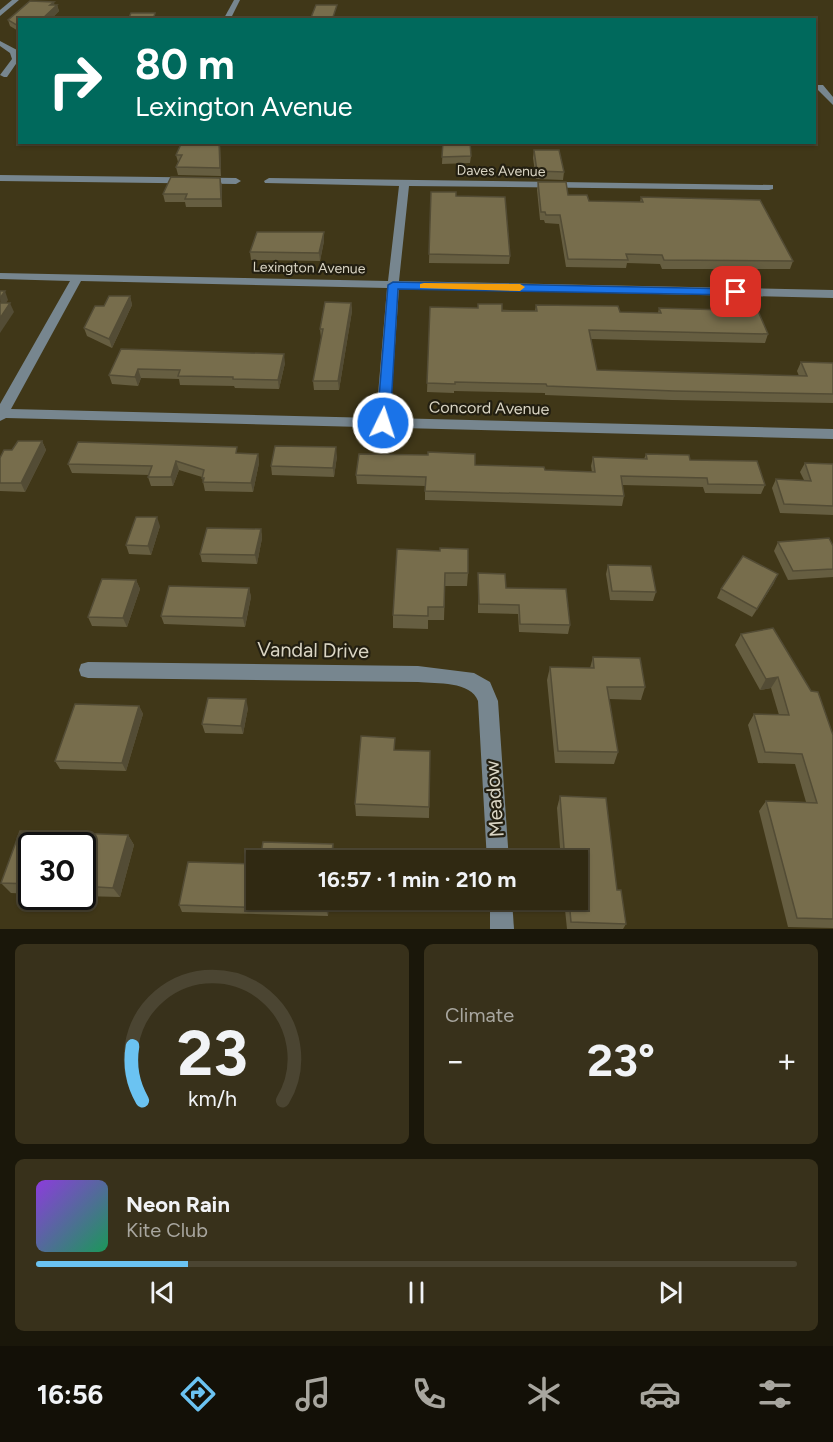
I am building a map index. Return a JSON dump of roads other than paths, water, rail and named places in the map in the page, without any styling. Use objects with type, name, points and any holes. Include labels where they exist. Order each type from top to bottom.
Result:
[{"type":"street","points":[[0,14],[16,0]]},
{"type":"street","points":[[227,18],[237,0]]},
{"type":"street","points":[[0,43],[14,52],[16,58],[12,67],[2,75]]},
{"type":"street","points":[[2,75],[18,76]]},
{"type":"street","points":[[818,87],[833,87]]},
{"type":"street","points":[[818,87],[833,102]]},
{"type":"street","points":[[0,178],[236,182]]},
{"type":"street","name":"Daves Avenue","points":[[269,182],[769,187]]},
{"type":"street","points":[[383,423],[393,285],[404,184]]},
{"type":"street","name":"Lexington Avenue","points":[[0,276],[833,294]]},
{"type":"street","points":[[1,414],[78,277]]},
{"type":"street","name":"Concord Avenue","points":[[1,414],[833,434]]},
{"type":"street","name":"Vandal Drive","points":[[88,670],[406,674],[467,679],[483,688],[488,701],[490,738]]},
{"type":"street","name":"Meadow","points":[[490,738],[497,850]]},
{"type":"street","points":[[501,910],[502,929]]}]
